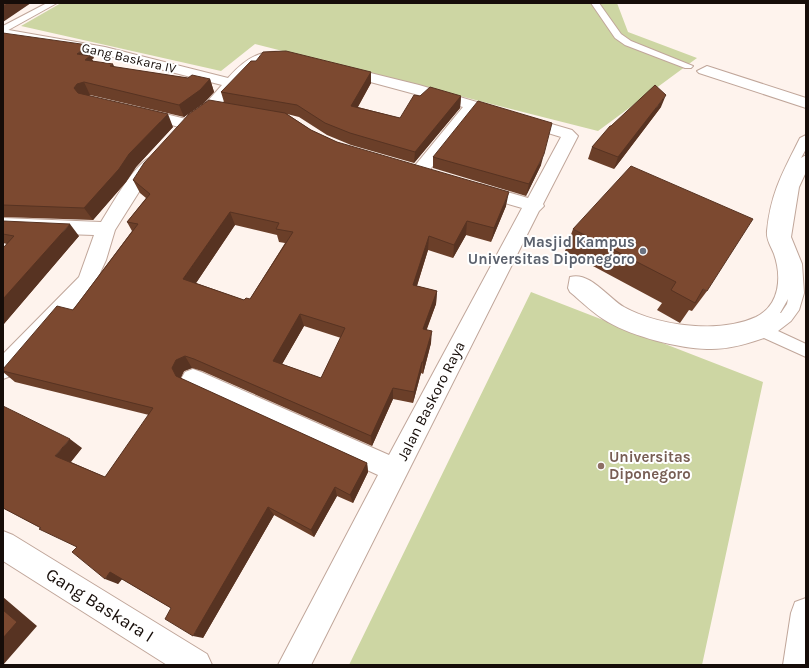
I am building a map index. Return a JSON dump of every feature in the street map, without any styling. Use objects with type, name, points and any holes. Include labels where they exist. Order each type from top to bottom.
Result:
[{"type":"street","name":"Gang Baskara IV","points":[[3,31],[105,51],[231,83]]},
{"type":"street","points":[[3,369],[87,281],[96,260],[106,229],[143,172],[187,124],[218,108],[231,83],[251,64],[263,57],[279,56],[303,61]]},
{"type":"street","points":[[325,66],[414,88],[473,105],[419,172]]},
{"type":"street","name":"Jalan Baskoro Raya","points":[[294,665],[477,312],[570,138],[570,136],[566,133],[473,105]]},
{"type":"street","points":[[127,110],[187,124]]},
{"type":"street","points":[[462,185],[535,206]]},
{"type":"street","points":[[3,225],[106,229]]},
{"type":"street","points":[[193,379],[395,470]]},
{"type":"street","name":"Gang Baskara I","points":[[3,545],[196,665]]},
{"type":"street","points":[[799,665],[806,613]]},
{"type":"lane","points":[[3,31],[53,3]]},
{"type":"lane","points":[[595,3],[618,36],[628,43],[688,66]]},
{"type":"lane","points":[[806,101],[711,70],[707,69],[702,71],[806,105]]},
{"type":"lane","points":[[806,138],[783,184],[773,235],[783,262],[785,289],[782,300],[761,327],[749,337],[709,343],[680,340],[649,332],[613,318],[575,288],[575,281],[582,281],[594,293],[618,310],[651,324],[679,330],[706,333],[761,327],[786,317],[794,306],[797,293],[795,264],[784,237],[793,187],[806,160]]},
{"type":"lane","points":[[761,327],[806,351]]},
{"type":"green space","points":[[61,3],[617,3],[628,32],[697,58],[598,131],[255,44],[221,71],[21,26]]},
{"type":"green space","points":[[531,292],[763,382],[702,665],[349,665]]},
{"type":"building","points":[[3,33],[88,45],[77,54],[90,56],[85,60],[113,64],[110,66],[188,78],[192,75],[210,79],[200,90],[179,105],[84,82],[77,84],[74,88],[78,93],[168,114],[129,154],[119,169],[84,208],[3,205]]},
{"type":"building","points":[[286,51],[371,72],[351,106],[400,118],[414,95],[420,96],[430,87],[461,96],[415,152],[350,133],[325,123],[297,105],[221,92],[251,61],[256,61],[263,52]]},
{"type":"building","points":[[655,85],[666,95],[618,157],[592,147],[610,126]]},
{"type":"building","points":[[209,100],[285,113],[311,130],[337,142],[509,192],[494,228],[467,221],[454,245],[429,236],[413,285],[437,291],[423,329],[432,331],[414,392],[393,388],[371,436],[194,359],[185,356],[176,360],[172,368],[176,376],[367,463],[350,495],[335,487],[311,530],[268,507],[193,636],[165,619],[171,608],[110,572],[105,579],[72,552],[77,547],[39,529],[41,528],[3,508],[3,406],[70,439],[55,456],[105,477],[153,408],[3,371],[3,369],[57,306],[73,310],[138,224],[127,222],[150,194],[133,180],[144,163],[189,114]],"holes":[[[230,212],[279,223],[276,229],[293,232],[250,299],[246,298],[244,300],[183,279]],[[300,314],[345,328],[321,378],[273,361]]]},
{"type":"building","points":[[478,101],[552,123],[544,154],[529,184],[433,157]]},
{"type":"building","name":"Masjid Kampus Universitas Diponegoro","points":[[631,166],[753,219],[707,291],[703,289],[695,303],[671,290],[676,282],[573,229]]},
{"type":"building","points":[[3,221],[70,224],[3,299],[3,248],[14,236],[3,234]]},
{"type":"building","points":[[3,610],[17,622],[3,638]]},
{"type":"place","name":"Masjid Kampus Universitas Diponegoro","points":[[643,251]]},
{"type":"place","name":"Universitas Diponegoro","points":[[601,466]]}]
